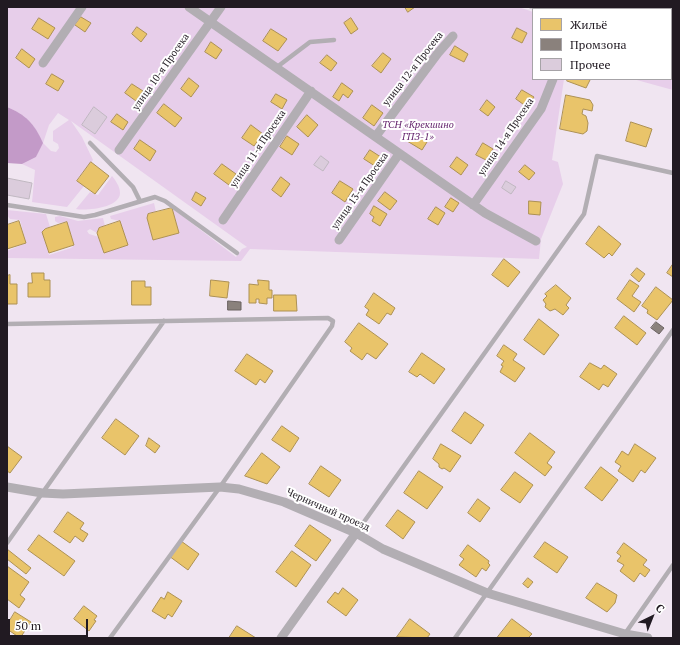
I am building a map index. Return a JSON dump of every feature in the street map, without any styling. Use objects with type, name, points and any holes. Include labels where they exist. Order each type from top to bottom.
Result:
[{"type":"street","points":[[43,63],[82,7]]},
{"type":"street","points":[[189,7],[312,91],[473,205],[536,241]]},
{"type":"street","name":"улица 10-я Просека","points":[[119,150],[221,7]]},
{"type":"street","name":"улица 12-я Просека","points":[[376,136],[438,53],[454,36]]},
{"type":"street","name":"улица 14-я Просека","points":[[473,205],[541,109],[553,80]]},
{"type":"street","name":"улица 11-я Просека","points":[[223,220],[312,91]]},
{"type":"street","name":"улица 13-я Просека","points":[[339,240],[399,154]]},
{"type":"street","name":"Черничный проезд","points":[[7,487],[42,493],[220,487],[239,490],[284,502],[356,533],[383,549],[488,593],[623,636],[648,638]]},
{"type":"street","points":[[281,638],[356,533]]},
{"type":"lane","points":[[277,67],[310,42],[334,40]]},
{"type":"lane","points":[[90,143],[133,187],[140,201]]},
{"type":"lane","points":[[356,533],[584,214],[597,156],[673,174]]},
{"type":"lane","points":[[7,205],[84,217],[154,197],[162,200],[237,253]]},
{"type":"lane","points":[[7,324],[328,318],[333,322],[332,326],[220,487],[110,638]]},
{"type":"lane","points":[[7,543],[164,321]]},
{"type":"lane","points":[[455,638],[673,330]]},
{"type":"lane","points":[[623,636],[673,564]]},
{"type":"green space","name":"ТСН «Крекшино ГПЗ-1»","points":[[7,7],[519,7],[532,12],[532,80],[564,80],[552,160],[558,162],[563,184],[541,239],[539,259],[250,249],[241,261],[7,258],[7,251],[26,243],[20,220],[10,219],[7,215],[7,210],[46,214],[50,227],[45,229],[43,232],[49,255],[71,248],[74,245],[67,222],[58,223],[55,221],[55,217],[60,216],[78,221],[103,218],[105,226],[99,228],[97,233],[90,229],[87,231],[89,234],[99,237],[104,253],[127,245],[120,221],[111,219],[110,216],[154,203],[156,212],[149,214],[147,218],[153,240],[179,233],[172,208],[236,257],[242,249],[247,247],[71,121],[82,137],[93,160],[77,180],[84,186],[67,207],[32,202],[35,170],[22,164],[36,157],[42,143],[29,120],[7,107]],"holes":[[[58,113],[69,120],[53,131],[53,141],[58,144],[59,148],[56,152],[51,151],[43,143],[49,125]]]},
{"type":"green space","points":[[672,50],[673,50],[673,90],[637,80],[672,80]]},
{"type":"green space","points":[[112,176],[120,190],[119,198],[115,202],[94,209],[76,209],[90,192],[98,195]]},
{"type":"shaded area","points":[[7,107],[29,120],[43,143],[36,157],[22,164],[7,163]]},
{"type":"building: Жильё","points":[[405,7],[415,7],[408,12]]},
{"type":"building: Жильё","points":[[81,17],[91,23],[85,32],[75,25]]},
{"type":"building: Жильё","points":[[39,18],[55,28],[48,39],[32,29]]},
{"type":"building: Жильё","points":[[351,18],[358,29],[351,34],[344,23]]},
{"type":"building: Жильё","points":[[137,27],[147,34],[141,42],[132,34]]},
{"type":"building: Жильё","points":[[517,28],[527,33],[522,43],[512,38]]},
{"type":"building: Жильё","points":[[271,29],[287,39],[278,51],[263,41]]},
{"type":"building: Жильё","points":[[211,42],[222,50],[216,59],[205,52]]},
{"type":"building: Жильё","points":[[455,46],[468,54],[464,62],[450,55]]},
{"type":"building: Жильё","points":[[22,49],[35,59],[29,68],[16,58]]},
{"type":"building: Жильё","points":[[383,53],[391,59],[381,73],[372,66]]},
{"type":"building: Жильё","points":[[327,55],[337,63],[331,71],[320,63]]},
{"type":"building: Жильё","points":[[52,74],[64,81],[58,91],[46,84]]},
{"type":"building: Жильё","points":[[189,78],[199,86],[191,97],[181,89]]},
{"type":"building: Жильё","points":[[568,80],[590,80],[586,88]]},
{"type":"building: Жильё","points":[[342,83],[353,91],[348,98],[343,94],[339,101],[333,97]]},
{"type":"building: Жильё","points":[[132,84],[143,91],[136,101],[125,93]]},
{"type":"building: Жильё","points":[[522,90],[534,97],[527,107],[516,99]]},
{"type":"building: Жильё","points":[[276,94],[287,100],[282,109],[271,102]]},
{"type":"building: Жильё","points":[[566,95],[590,100],[593,105],[592,111],[583,109],[582,114],[586,116],[588,123],[587,131],[583,134],[560,129]]},
{"type":"building: Жильё","points":[[487,100],[495,107],[488,116],[480,110]]},
{"type":"building: Жильё","points":[[164,104],[182,118],[175,127],[157,113]]},
{"type":"building: Жильё","points":[[372,105],[383,113],[374,126],[363,118]]},
{"type":"building: Жильё","points":[[117,114],[128,122],[123,130],[111,122]]},
{"type":"building: Жильё","points":[[307,115],[318,125],[308,137],[297,127]]},
{"type":"building: Жильё","points":[[631,122],[652,129],[646,147],[626,141]]},
{"type":"building: Жильё","points":[[251,125],[263,134],[254,146],[242,138]]},
{"type":"building: Жильё","points":[[412,133],[427,142],[422,150],[407,141]]},
{"type":"building: Жильё","points":[[287,136],[299,144],[292,155],[280,147]]},
{"type":"building: Жильё","points":[[140,140],[156,151],[150,161],[134,149]]},
{"type":"building: Жильё","points":[[483,143],[493,149],[486,160],[476,155]]},
{"type":"building: Жильё","points":[[370,150],[384,159],[378,168],[364,159]]},
{"type":"building: Жильё","points":[[457,157],[468,165],[461,175],[450,167]]},
{"type":"building: Жильё","points":[[91,162],[109,176],[95,194],[77,181]]},
{"type":"building: Жильё","points":[[222,164],[236,174],[229,185],[214,174]]},
{"type":"building: Жильё","points":[[525,165],[535,173],[529,180],[519,172]]},
{"type":"building: Жильё","points":[[281,177],[290,184],[281,197],[272,190]]},
{"type":"building: Жильё","points":[[340,181],[353,189],[345,202],[332,193]]},
{"type":"building: Жильё","points":[[196,192],[206,198],[201,206],[192,200]]},
{"type":"building: Жильё","points":[[385,192],[397,201],[390,210],[378,201]]},
{"type":"building: Жильё","points":[[451,198],[459,203],[453,212],[445,207]]},
{"type":"building: Жильё","points":[[529,201],[541,202],[540,215],[529,214]]},
{"type":"building: Жильё","points":[[374,206],[387,214],[380,226],[372,221],[374,217],[370,214]]},
{"type":"building: Жильё","points":[[436,207],[445,213],[438,225],[428,219]]},
{"type":"building: Жильё","points":[[172,208],[179,233],[153,240],[147,218],[148,214]]},
{"type":"building: Жильё","points":[[19,221],[26,243],[7,249],[7,225]]},
{"type":"building: Жильё","points":[[120,221],[128,245],[104,253],[97,233],[99,228]]},
{"type":"building: Жильё","points":[[67,222],[74,245],[49,253],[42,232],[45,229]]},
{"type":"building: Жильё","points":[[599,226],[621,244],[612,256],[609,253],[604,258],[586,244]]},
{"type":"building: Жильё","points":[[504,259],[520,272],[508,287],[492,275]]},
{"type":"building: Жильё","points":[[673,264],[673,277],[667,273]]},
{"type":"building: Жильё","points":[[637,268],[645,274],[639,282],[631,275]]},
{"type":"building: Жильё","points":[[32,273],[44,273],[44,280],[50,280],[50,297],[28,297],[28,283],[32,283]]},
{"type":"building: Жильё","points":[[10,275],[10,284],[17,284],[17,304],[7,304],[7,276]]},
{"type":"building: Жильё","points":[[211,280],[229,282],[227,298],[210,296]]},
{"type":"building: Жильё","points":[[258,280],[269,281],[269,290],[272,290],[272,298],[267,298],[267,304],[259,303],[259,299],[256,299],[256,303],[249,303],[249,284],[258,285]]},
{"type":"building: Жильё","points":[[630,280],[639,286],[632,296],[641,302],[634,312],[617,299]]},
{"type":"building: Жильё","points":[[132,281],[145,281],[145,287],[151,287],[151,305],[132,305]]},
{"type":"building: Жильё","points":[[556,285],[571,298],[566,305],[569,308],[563,315],[555,309],[550,311],[545,307],[546,304],[543,300],[547,296],[545,294]]},
{"type":"building: Жильё","points":[[656,287],[673,300],[657,320],[647,313],[648,310],[642,306]]},
{"type":"building: Жильё","points":[[374,293],[395,308],[391,315],[387,313],[379,324],[366,315],[369,310],[365,307]]},
{"type":"building: Жильё","points":[[274,295],[296,295],[297,311],[274,311]]},
{"type":"building: Жильё","points":[[624,316],[646,333],[637,345],[615,328]]},
{"type":"building: Жильё","points":[[539,319],[559,335],[544,355],[524,340]]},
{"type":"building: Жильё","points":[[359,323],[388,344],[376,359],[367,353],[362,360],[350,351],[352,348],[345,342]]},
{"type":"building: Жильё","points":[[504,345],[517,354],[513,360],[525,368],[515,382],[500,372],[503,366],[501,365],[504,361],[497,356]]},
{"type":"building: Жильё","points":[[422,353],[445,369],[434,384],[420,374],[417,377],[409,372]]},
{"type":"building: Жильё","points":[[247,354],[273,371],[265,383],[260,379],[256,385],[235,371]]},
{"type":"building: Жильё","points":[[590,363],[601,369],[604,365],[617,374],[608,387],[603,384],[599,390],[580,377]]},
{"type":"building: Жильё","points":[[465,412],[484,425],[471,444],[452,431]]},
{"type":"building: Жильё","points":[[116,419],[139,436],[125,455],[102,438]]},
{"type":"building: Жильё","points":[[282,426],[299,438],[290,452],[272,440]]},
{"type":"building: Жильё","points":[[530,433],[555,452],[547,463],[552,467],[545,476],[515,453]]},
{"type":"building: Жильё","points":[[149,438],[160,446],[155,453],[146,446]]},
{"type":"building: Жильё","points":[[441,444],[461,456],[450,472],[439,467],[439,464],[433,459]]},
{"type":"building: Жильё","points":[[635,444],[656,458],[645,473],[641,470],[633,482],[618,471],[621,466],[615,462],[622,451],[628,455]]},
{"type":"building: Жильё","points":[[7,446],[22,457],[10,473],[7,471]]},
{"type":"building: Жильё","points":[[262,453],[280,467],[267,484],[245,476]]},
{"type":"building: Жильё","points":[[321,466],[341,480],[329,497],[309,484]]},
{"type":"building: Жильё","points":[[601,467],[618,480],[602,501],[585,488]]},
{"type":"building: Жильё","points":[[419,471],[443,487],[427,509],[404,493]]},
{"type":"building: Жильё","points":[[515,472],[533,485],[520,503],[501,490]]},
{"type":"building: Жильё","points":[[478,499],[490,508],[480,522],[468,513]]},
{"type":"building: Жильё","points":[[398,510],[415,522],[403,539],[386,526]]},
{"type":"building: Жильё","points":[[68,512],[84,523],[80,529],[88,534],[83,542],[75,536],[70,543],[54,532]]},
{"type":"building: Жильё","points":[[310,525],[331,540],[316,561],[295,546]]},
{"type":"building: Жильё","points":[[39,535],[75,561],[64,576],[28,550]]},
{"type":"building: Жильё","points":[[181,541],[199,554],[188,570],[169,556]]},
{"type":"building: Жильё","points":[[545,542],[568,557],[557,573],[534,557]]},
{"type":"building: Жильё","points":[[624,543],[647,560],[643,565],[650,570],[645,577],[640,573],[634,582],[620,571],[624,565],[617,561],[621,556],[617,553]]},
{"type":"building: Жильё","points":[[468,545],[489,561],[488,563],[490,565],[486,571],[482,568],[476,577],[459,565],[464,559],[460,556]]},
{"type":"building: Жильё","points":[[7,549],[31,568],[26,574],[7,559]]},
{"type":"building: Жильё","points":[[292,551],[311,565],[296,587],[276,572]]},
{"type":"building: Жильё","points":[[7,566],[29,582],[20,595],[25,599],[19,608],[7,599]]},
{"type":"building: Жильё","points":[[528,578],[533,582],[528,588],[523,584]]},
{"type":"building: Жильё","points":[[597,583],[617,595],[615,603],[607,612],[586,598]]},
{"type":"building: Жильё","points":[[343,588],[358,600],[346,616],[327,602],[335,592],[338,594]]},
{"type":"building: Жильё","points":[[168,592],[182,601],[172,617],[168,614],[165,619],[152,611],[161,597],[164,599]]},
{"type":"building: Жильё","points":[[84,606],[97,616],[94,620],[96,621],[89,631],[74,619]]},
{"type":"building: Жильё","points":[[15,612],[31,622],[20,638],[7,629],[7,625]]},
{"type":"building: Жильё","points":[[410,619],[430,634],[427,638],[397,637]]},
{"type":"building: Жильё","points":[[512,619],[532,634],[528,638],[497,638]]},
{"type":"building: Жильё","points":[[237,626],[256,638],[229,638]]},
{"type":"building: Промзона","points":[[228,301],[241,302],[241,310],[228,310]]},
{"type":"building: Промзона","points":[[656,322],[664,328],[659,334],[651,328]]},
{"type":"building: Прочее","points":[[94,107],[107,117],[95,134],[82,125]]},
{"type":"building: Прочее","points":[[321,156],[329,162],[323,171],[314,165]]},
{"type":"building: Прочее","points":[[7,178],[32,183],[29,199],[7,195]]},
{"type":"building: Прочее","points":[[506,181],[516,187],[511,194],[502,188]]}]
